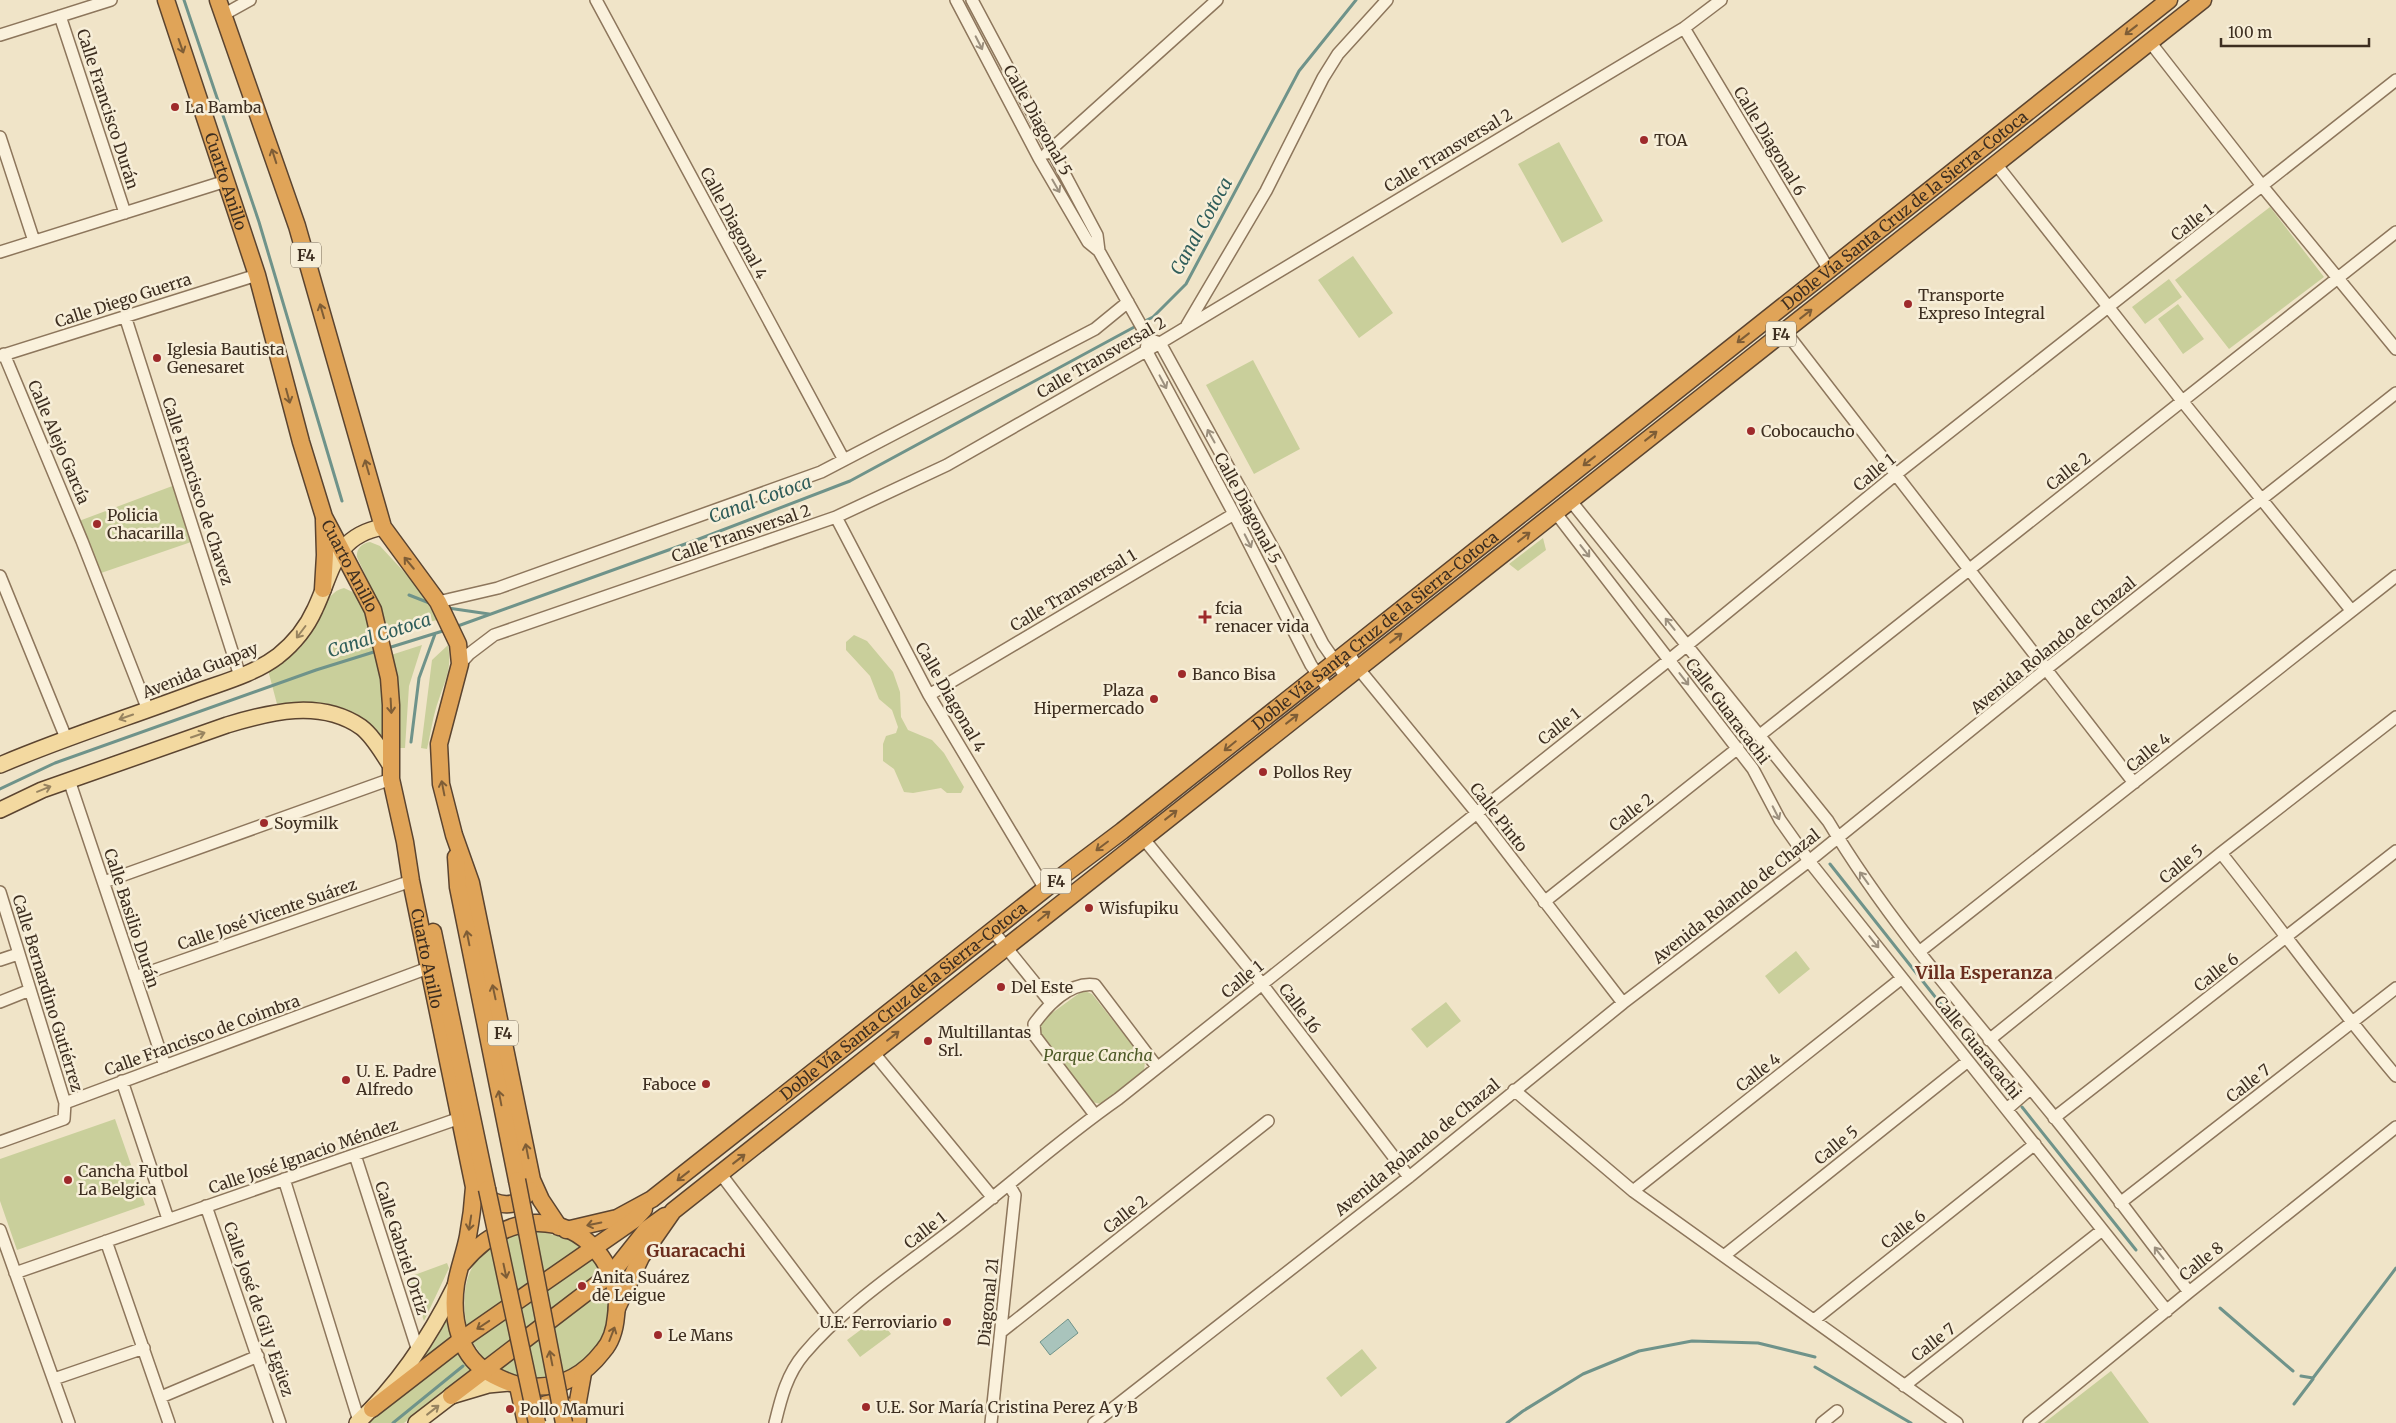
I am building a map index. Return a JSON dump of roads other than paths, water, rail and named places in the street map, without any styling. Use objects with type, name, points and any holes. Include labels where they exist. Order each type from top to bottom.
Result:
[{"type":"highway","name":"Cuarto Anillo","points":[[166,0],[257,274],[301,442],[324,517],[373,610],[379,635],[391,705],[390,771],[406,842],[411,881],[428,968],[460,1118],[481,1188],[462,1264]]},
{"type":"highway","name":"Doble Vía Santa Cruz de la Sierra-Cotoca","points":[[562,1228],[617,1218],[652,1200],[1318,676],[2169,0]]},
{"type":"highway","name":"Doble Vía Santa Cruz de la Sierra-Cotoca","points":[[617,1308],[641,1258],[673,1211],[2203,0]]},
{"type":"highway","name":"F4","points":[[221,7],[298,226],[383,528],[438,602],[458,644],[460,664],[439,744],[441,784],[454,835],[458,887],[525,1180],[562,1228]]},
{"type":"highway","points":[[323,589],[325,555],[324,517]]},
{"type":"highway","points":[[406,842],[426,902],[481,1188],[537,1423]]},
{"type":"highway","points":[[481,1188],[493,1203],[511,1205],[526,1196],[525,1180]]},
{"type":"highway","points":[[525,1180],[573,1420]]},
{"type":"highway","points":[[372,1409],[461,1340],[634,1220],[652,1200]]},
{"type":"highway","points":[[451,1396],[612,1273],[647,1229],[673,1211]]},
{"type":"highway","name":"F4","points":[[535,1223],[548,1223],[562,1228],[583,1238],[595,1248],[612,1273],[616,1290],[617,1308],[615,1327],[606,1348],[584,1373],[554,1386],[538,1388],[514,1384],[483,1370],[469,1357],[461,1340],[454,1304],[462,1264],[474,1250],[507,1229],[535,1223]]},
{"type":"highway","points":[[573,1420],[584,1373]]},
{"type":"highway","points":[[514,1384],[527,1423]]},
{"type":"highway","points":[[527,1423],[537,1408],[545,1404],[563,1404],[573,1420]]},
{"type":"main road","name":"Avenida Guapay","points":[[0,766],[66,738],[148,710],[260,667],[292,643],[315,610],[342,549],[354,537],[369,530],[383,528]]},
{"type":"main road","points":[[0,810],[69,780],[228,725],[251,718],[296,709],[316,711],[335,716],[362,728],[390,771]]},
{"type":"main road","points":[[358,1422],[372,1409],[418,1351],[441,1314],[457,1282]]},
{"type":"main road","points":[[416,1423],[451,1396],[488,1385],[514,1384]]},
{"type":"street","points":[[0,35],[111,0]]},
{"type":"street","points":[[221,7],[250,0]]},
{"type":"street","name":"Calle Diagonal 4","points":[[596,0],[844,460]]},
{"type":"street","name":"Calle Diagonal 5","points":[[957,0],[1040,158],[1088,242],[1099,251],[1147,336]]},
{"type":"street","name":"Calle Diagonal 5","points":[[972,0],[1053,148],[1097,235],[1099,251]]},
{"type":"street","points":[[1040,158],[1216,0]]},
{"type":"street","points":[[1186,326],[1266,191],[1323,78],[1338,54],[1387,0]]},
{"type":"street","name":"Calle Transversal 2","points":[[460,664],[469,654],[494,635],[836,517],[947,465],[1160,343],[1684,28],[1721,0]]},
{"type":"street","name":"Calle Francisco Durán","points":[[60,16],[125,213]]},
{"type":"street","name":"Calle Diagonal 6","points":[[1684,28],[1829,270]]},
{"type":"street","points":[[2150,42],[2263,187],[2396,349]]},
{"type":"street","points":[[989,64],[1002,57]]},
{"type":"street","name":"Calle 1","points":[[775,1423],[784,1388],[803,1355],[833,1323],[1009,1186],[1095,1115],[1687,646],[1895,475],[2263,187],[2396,80]]},
{"type":"street","points":[[0,136],[34,241]]},
{"type":"street","points":[[1996,164],[2108,308],[2351,610]]},
{"type":"street","points":[[0,252],[226,181]]},
{"type":"street","name":"Calle 2","points":[[1760,735],[1968,568],[2183,402],[2396,232]]},
{"type":"street","name":"Calle Diego Guerra","points":[[2,355],[257,274]]},
{"type":"street","name":"Calle Transversal 2","points":[[438,602],[507,585],[821,472],[1095,329],[1128,302]]},
{"type":"street","name":"Calle Francisco de Chavez","points":[[125,316],[240,676]]},
{"type":"street","points":[[1784,331],[2134,783]]},
{"type":"street","points":[[1146,350],[1147,336],[1160,343]]},
{"type":"street","name":"Calle Diagonal 5","points":[[1160,343],[1335,662],[1352,672]]},
{"type":"street","name":"Calle Diagonal 5","points":[[1146,350],[1318,676],[1329,690]]},
{"type":"street","name":"Calle Alejo García","points":[[2,355],[80,534],[148,710]]},
{"type":"street","name":"Avenida Rolando de Chazal","points":[[1094,1423],[1409,1177],[1514,1090],[1624,1003],[1809,861],[2045,670],[2396,393]]},
{"type":"street","name":"Calle Guaracachi","points":[[1570,500],[1828,821],[1848,856],[1919,952],[2054,1118],[2188,1292]]},
{"type":"street","name":"Calle Guaracachi","points":[[1555,512],[1738,748],[1753,769],[1780,820],[1809,861],[2167,1311]]},
{"type":"street","name":"Calle Transversal 1","points":[[929,695],[1234,514]]},
{"type":"street","name":"Calle Diagonal 4","points":[[836,517],[929,695],[1045,889]]},
{"type":"street","points":[[0,576],[66,738]]},
{"type":"street","name":"Calle 4","points":[[1919,952],[2396,576]]},
{"type":"street","name":"Calle Pinto","points":[[1348,652],[1352,672],[1476,812],[1624,1003]]},
{"type":"street","name":"Calle 5","points":[[1989,1040],[2221,853],[2396,717]]},
{"type":"street","name":"Calle 2","points":[[1544,902],[1738,748]]},
{"type":"street","points":[[104,882],[390,771]]},
{"type":"street","name":"Calle Basilio Durán","points":[[69,780],[165,1066]]},
{"type":"street","name":"Calle 16","points":[[1143,838],[1262,984],[1409,1177]]},
{"type":"street","name":"Calle 6","points":[[2054,1118],[2396,851]]},
{"type":"street","points":[[2221,853],[2288,937],[2351,1023],[2396,1076]]},
{"type":"street","name":"Calle José Vicente Suárez","points":[[135,977],[411,881]]},
{"type":"street","name":"Calle Bernardino Gutiérrez","points":[[0,892],[66,1103]]},
{"type":"street","points":[[993,930],[1051,1003]]},
{"type":"street","points":[[0,960],[18,954]]},
{"type":"street","name":"Calle Francisco de Coimbra","points":[[66,1103],[428,968]]},
{"type":"street","name":"Calle 4","points":[[1633,1191],[1902,978]]},
{"type":"street","points":[[1095,1115],[1035,1036],[1034,1024],[1051,1003],[1069,991],[1087,984],[1095,986],[1157,1067]]},
{"type":"street","name":"Calle 7","points":[[2120,1203],[2396,988]]},
{"type":"street","points":[[0,1002],[30,990]]},
{"type":"street","points":[[873,1052],[993,1198]]},
{"type":"street","name":"Calle 5","points":[[1725,1255],[1968,1061]]},
{"type":"street","points":[[122,1082],[168,1219]]},
{"type":"street","points":[[2007,1109],[2030,1089]]},
{"type":"street","points":[[1514,1090],[1633,1191],[1725,1255],[1957,1423]]},
{"type":"street","points":[[0,1142],[64,1119],[66,1103]]},
{"type":"street","name":"Calle José Ignacio Méndez","points":[[15,1274],[106,1240],[460,1118]]},
{"type":"street","name":"Calle 2","points":[[1001,1332],[1268,1121]]},
{"type":"street","name":"Calle 8","points":[[2029,1423],[2188,1292],[2396,1127]]},
{"type":"street","name":"Calle 6","points":[[1814,1320],[2035,1144]]},
{"type":"street","name":"Calle Gabriel Ortiz","points":[[355,1155],[418,1351]]},
{"type":"street","points":[[720,1173],[833,1323]]},
{"type":"street","points":[[284,1179],[358,1422]]},
{"type":"street","name":"Diagonal 21","points":[[991,1423],[1015,1195],[1009,1186]]},
{"type":"street","name":"Calle José de Gil y Egüez","points":[[206,1206],[280,1423]]},
{"type":"street","points":[[0,1230],[69,1423]]},
{"type":"street","name":"Calle 7","points":[[1904,1386],[2101,1230]]},
{"type":"street","points":[[106,1240],[169,1423]]},
{"type":"street","points":[[54,1380],[144,1348]]},
{"type":"street","points":[[161,1397],[258,1356]]},
{"type":"street","points":[[1822,1423],[1837,1411]]},
{"type":"water","points":[[1068,1319],[1078,1333],[1050,1355],[1040,1342]]},
{"type":"waterway","points":[[184,0],[259,222],[342,501]]},
{"type":"waterway","name":"Canal Cotoca","points":[[1143,322],[1153,317],[1186,284],[1299,71],[1356,0]]},
{"type":"waterway","name":"Canal Cotoca","points":[[455,627],[699,539],[850,481],[1138,325]]},
{"type":"waterway","points":[[409,595],[432,604]]},
{"type":"waterway","points":[[448,608],[489,614]]},
{"type":"waterway","name":"Canal Cotoca","points":[[388,648],[446,630]]},
{"type":"waterway","points":[[411,742],[419,678],[435,634]]},
{"type":"waterway","name":"Canal Cotoca","points":[[0,789],[55,763],[316,670],[377,651]]},
{"type":"waterway","points":[[1830,864],[2012,1094]]},
{"type":"waterway","points":[[2022,1107],[2136,1250]]},
{"type":"waterway","points":[[2301,1376],[2313,1378],[2396,1268]]},
{"type":"waterway","points":[[2220,1308],[2293,1371]]},
{"type":"waterway","points":[[1507,1423],[1583,1374],[1639,1351],[1692,1341],[1758,1343],[1815,1357]]},
{"type":"waterway","points":[[393,1423],[463,1366]]},
{"type":"waterway","points":[[1815,1367],[1911,1423]]},
{"type":"waterway","points":[[2294,1404],[2313,1379]]},
{"type":"place","name":"La Bamba","points":[[175,107]]},
{"type":"place","name":"TOA","points":[[1644,140]]},
{"type":"place","name":"Transporte Expreso Integral","points":[[1908,304]]},
{"type":"place","name":"Iglesia Bautista Genesaret","points":[[157,358]]},
{"type":"place","name":"Cobocaucho","points":[[1751,431]]},
{"type":"place","name":"Policia Chacarilla","points":[[97,524]]},
{"type":"place","name":"fcia renacer vida","points":[[1205,617]]},
{"type":"place","name":"Banco Bisa","points":[[1182,674]]},
{"type":"place","name":"Plaza Hipermercado","points":[[1154,699]]},
{"type":"place","name":"Pollos Rey","points":[[1263,772]]},
{"type":"place","name":"Soymilk","points":[[264,823]]},
{"type":"place","name":"Wisfupiku","points":[[1089,908]]},
{"type":"place","name":"Del Este","points":[[1001,987]]},
{"type":"place","name":"Multillantas Srl.","points":[[928,1041]]},
{"type":"place","name":"U. E. Padre Alfredo","points":[[346,1080]]},
{"type":"place","name":"Faboce","points":[[706,1084]]},
{"type":"place","name":"Cancha Futbol La Belgica","points":[[68,1180]]},
{"type":"place","name":"Anita Suárez de Leigue","points":[[582,1286]]},
{"type":"place","name":"U.E. Ferroviario","points":[[947,1322]]},
{"type":"place","name":"Le Mans","points":[[658,1335]]},
{"type":"place","name":"U.E. Sor María Cristina Perez A y B","points":[[866,1407]]},
{"type":"place","name":"Pollo Mamuri","points":[[510,1409]]},
{"type":"district","name":"Villa Esperanza","points":[[1984,972]]},
{"type":"district","name":"Guaracachi","points":[[696,1250]]},
{"type":"park label","name":"Parque Cancha","points":[[1098,1055]]}]
